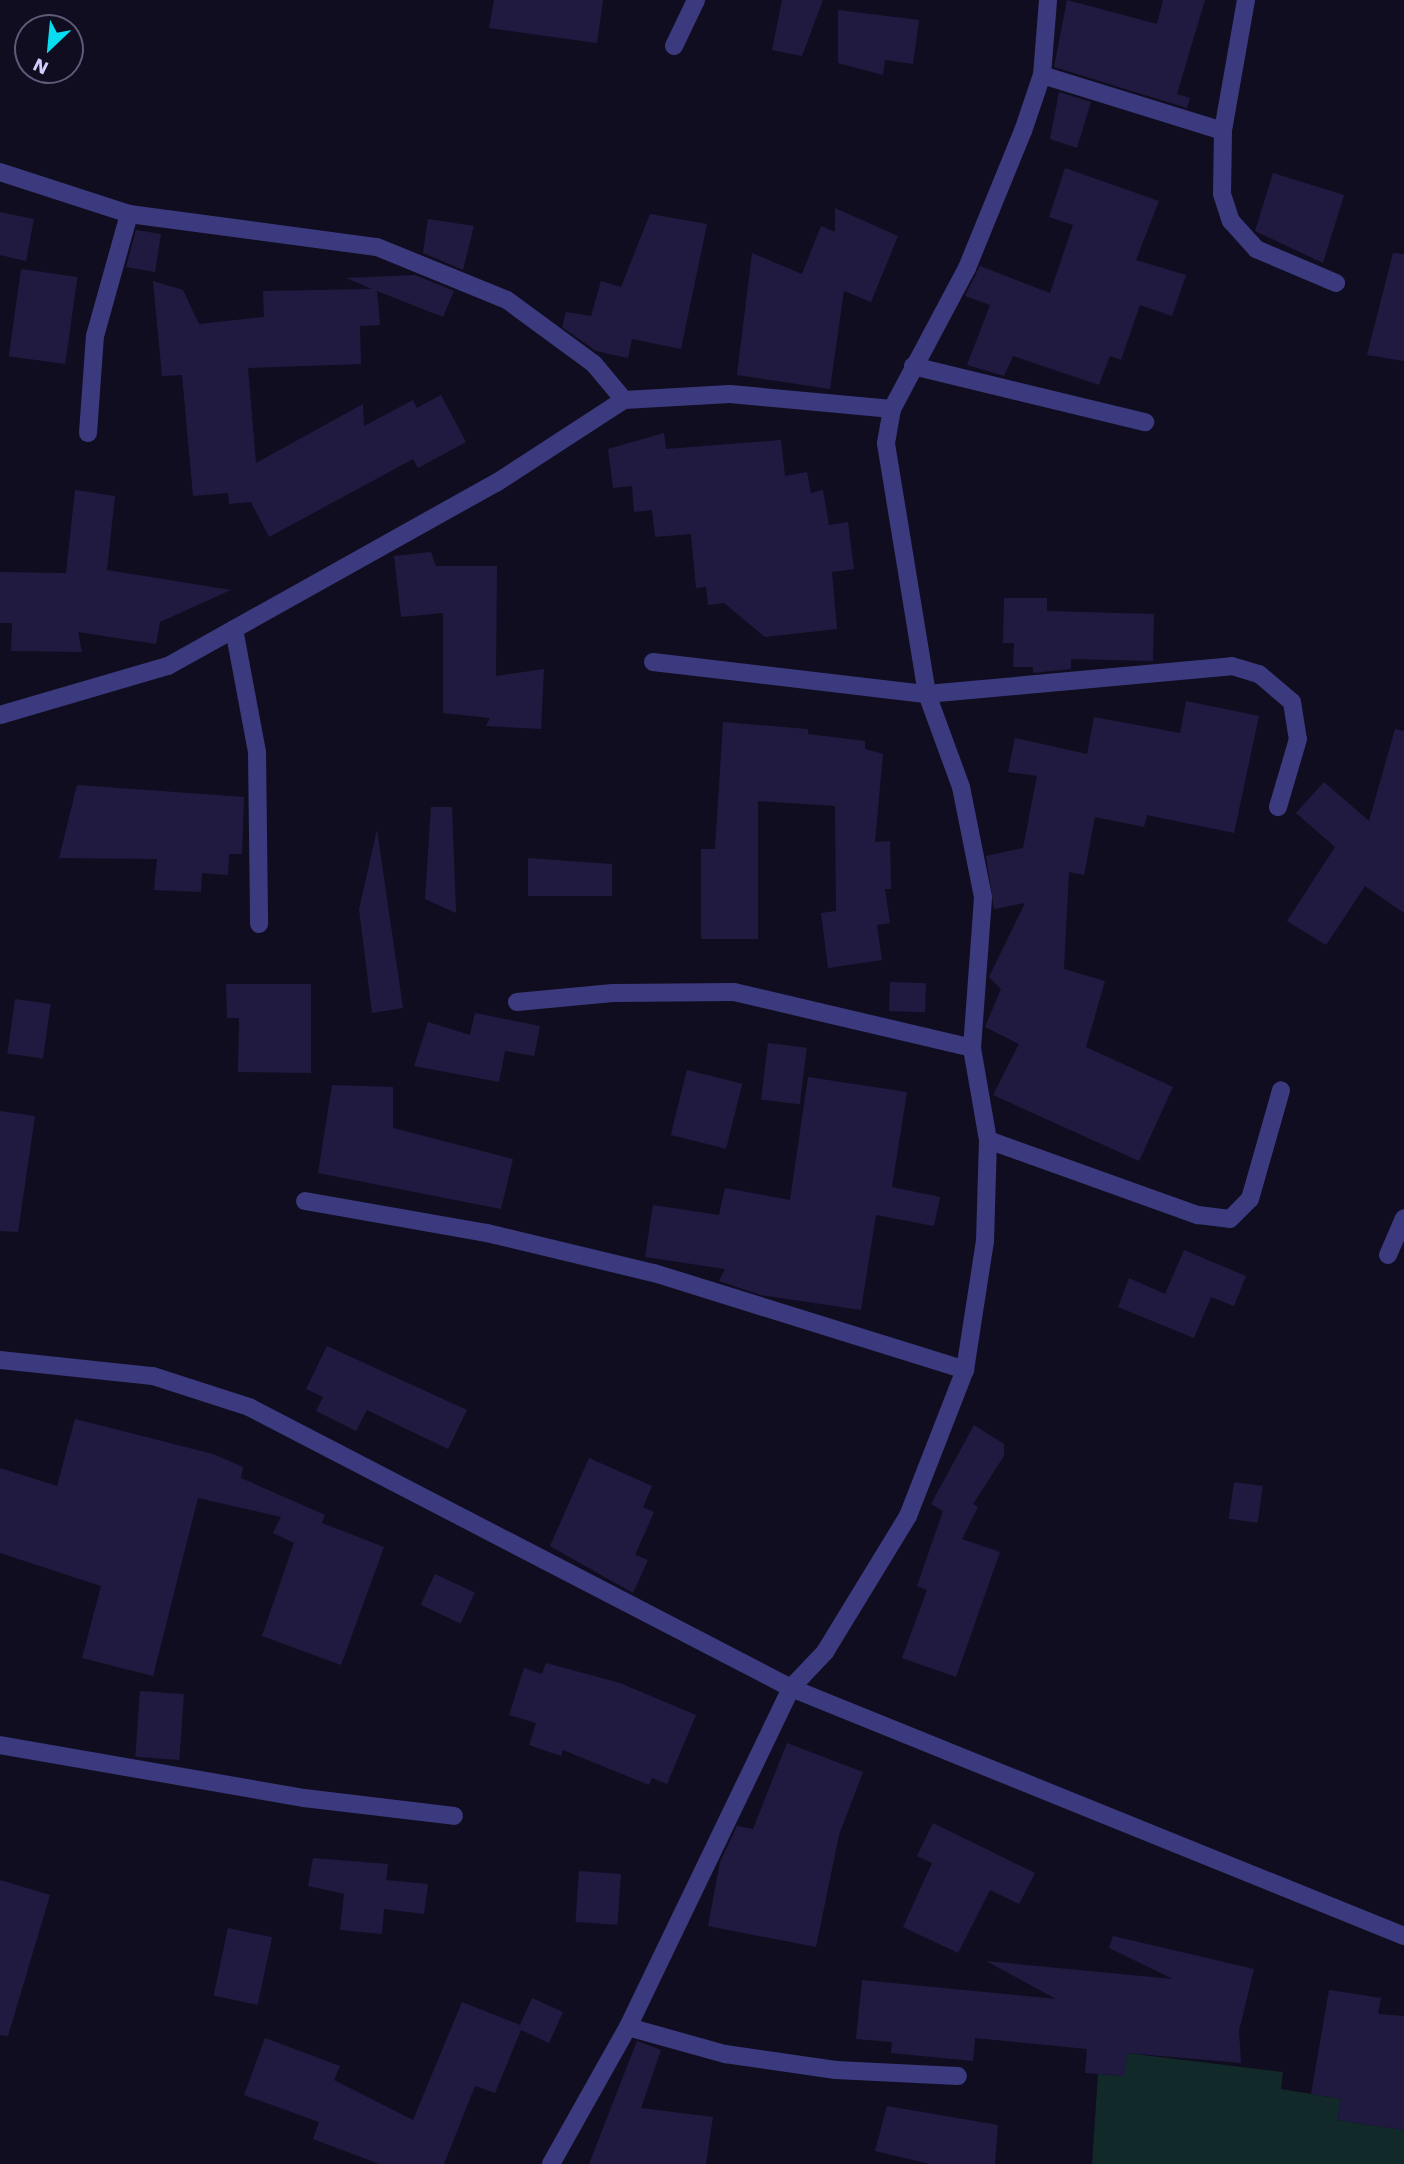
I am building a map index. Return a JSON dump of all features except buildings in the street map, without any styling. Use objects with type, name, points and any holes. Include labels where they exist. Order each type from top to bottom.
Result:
[{"type":"street","points":[[674,46],[696,0]]},
{"type":"street","points":[[551,2164],[628,2027],[790,1688],[825,1652],[908,1516],[935,1460],[965,1370],[985,1241],[988,1140],[972,1048],[983,897],[961,787],[927,694],[892,497],[886,443],[892,409],[978,245],[1042,75],[1048,0]]},
{"type":"street","points":[[1246,0],[1223,131],[1222,194],[1231,221],[1256,249],[1336,284]]},
{"type":"street","points":[[1042,75],[1223,131]]},
{"type":"street","points":[[0,172],[129,214],[330,238],[449,273],[555,332],[624,400]]},
{"type":"street","points":[[88,433],[95,335],[129,214]]},
{"type":"street","points":[[913,366],[1145,422]]},
{"type":"street","points":[[0,715],[168,666],[496,483],[624,400],[730,394],[892,409]]},
{"type":"street","points":[[234,629],[257,752],[259,924]]},
{"type":"street","points":[[653,662],[927,694],[1232,666],[1259,674],[1292,702],[1298,739],[1278,807]]},
{"type":"street","points":[[517,1002],[734,992],[972,1048]]},
{"type":"street","points":[[988,1140],[1198,1215],[1230,1219],[1250,1199],[1281,1090]]},
{"type":"street","points":[[305,1200],[487,1233],[654,1273],[965,1370]]},
{"type":"street","points":[[1388,1255],[1404,1218]]},
{"type":"street","points":[[0,1360],[153,1376],[249,1407],[790,1688],[1404,1936]]},
{"type":"street","points":[[0,1745],[304,1798],[454,1816]]},
{"type":"street","points":[[628,2027],[725,2054],[836,2070],[958,2076]]},
{"type":"green space","points":[[1127,2053],[1283,2072],[1281,2089],[1341,2099],[1337,2120],[1404,2130],[1404,2164],[1092,2164],[1098,2074],[1124,2076]]}]
